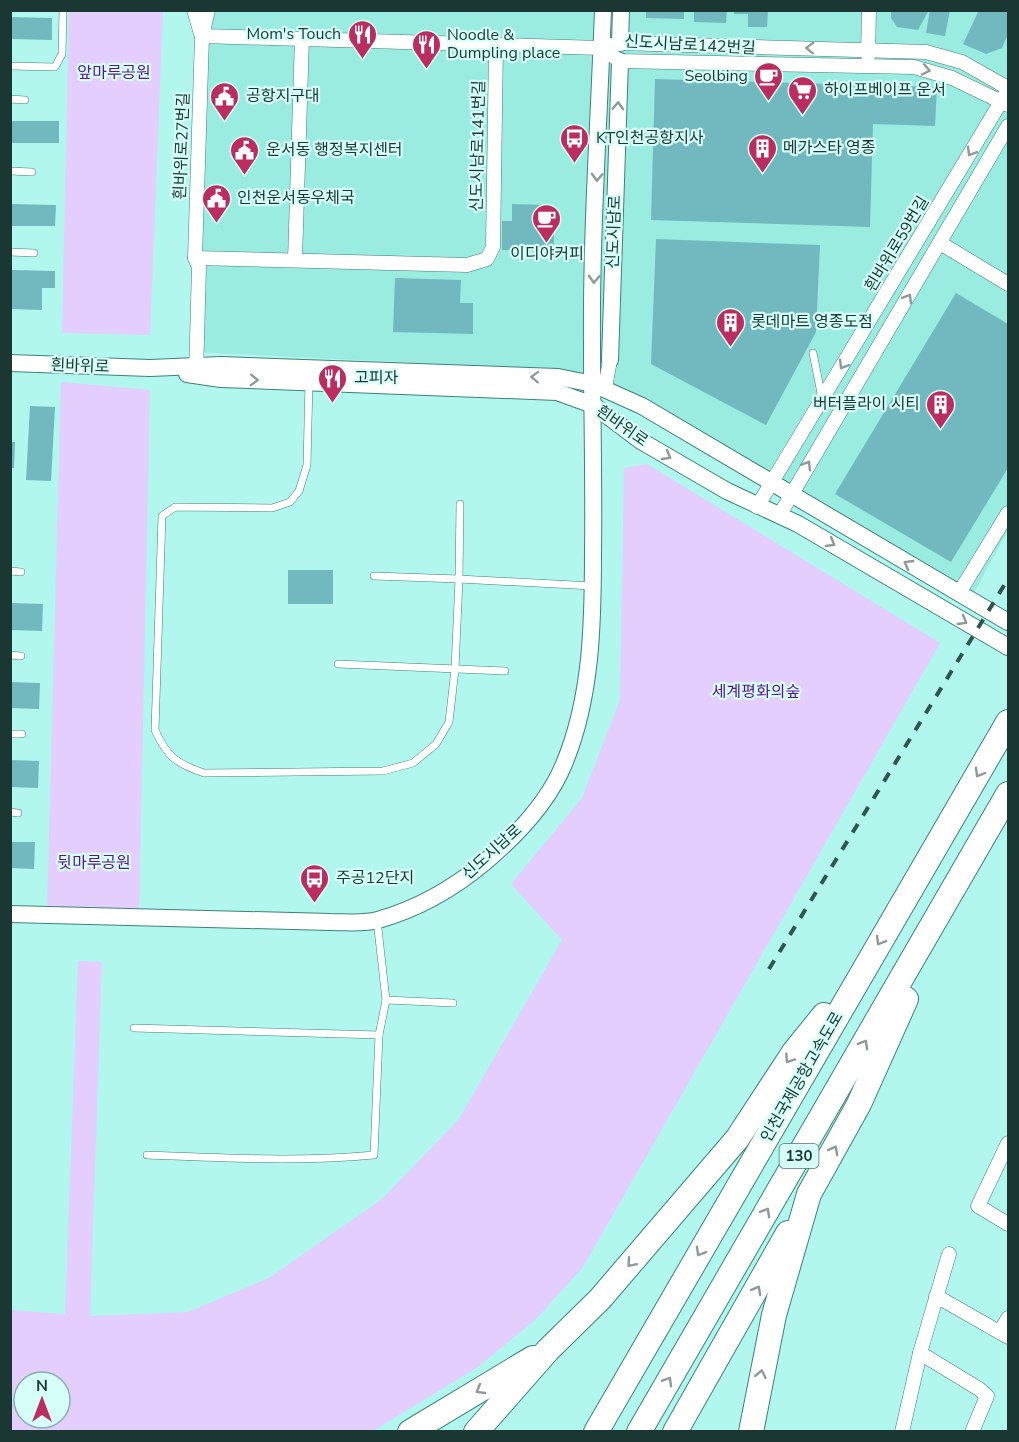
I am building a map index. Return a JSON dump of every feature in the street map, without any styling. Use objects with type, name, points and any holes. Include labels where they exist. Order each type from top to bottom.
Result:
[{"type":"highway","name":"인천국제공항고속도로","points":[[596,1431],[1008,722]]},
{"type":"highway","name":"130","points":[[639,1431],[1008,794]]},
{"type":"highway","points":[[675,1431],[737,1328],[859,1104],[959,881]]},
{"type":"highway","points":[[476,1431],[548,1350],[600,1299],[737,1139],[794,1052],[866,966]]},
{"type":"highway","points":[[751,1431],[760,1373],[774,1315],[810,1194]]},
{"type":"highway","points":[[410,1431],[548,1350]]},
{"type":"street","name":"흰바위로27번길","points":[[194,10],[202,36]]},
{"type":"street","name":"흰바위로27번길","points":[[192,370],[191,267],[195,258],[202,36],[208,10]]},
{"type":"street","name":"신도시남로","points":[[10,914],[331,922],[376,920],[426,901],[465,878],[501,848],[537,810],[563,766],[579,721],[587,680],[593,586],[594,453],[599,386],[591,342],[603,10]]},
{"type":"street","name":"신도시남로","points":[[599,386],[610,360],[621,10]]},
{"type":"street","points":[[867,67],[868,10]]},
{"type":"street","points":[[202,36],[601,48]]},
{"type":"street","points":[[195,258],[295,260],[302,38]]},
{"type":"street","name":"신도시남로142번길","points":[[601,48],[620,43],[868,50],[941,55],[984,73],[1007,96]]},
{"type":"street","name":"신도시남로141번길","points":[[295,260],[466,265],[487,259],[493,247],[496,45]]},
{"type":"street","name":"신도시남로142번길","points":[[601,48],[620,61],[914,67],[932,70],[1007,96]]},
{"type":"street","name":"흰바위로59번길","points":[[757,507],[1007,96]]},
{"type":"street","points":[[779,516],[1008,126]]},
{"type":"street","points":[[940,243],[1008,284]]},
{"type":"street","name":"흰바위로","points":[[10,363],[192,370],[558,377],[599,386],[642,406],[1008,622]]},
{"type":"street","name":"흰바위로","points":[[192,370],[221,379],[557,392],[597,408],[641,441],[757,507],[798,524],[1008,647]]},
{"type":"street","points":[[959,593],[1008,513]]},
{"type":"street","points":[[1008,1143],[978,1206],[1008,1224]]},
{"type":"street","points":[[902,1431],[920,1353],[949,1254]]},
{"type":"street","points":[[936,1296],[1004,1334],[1008,1318]]},
{"type":"street","points":[[920,1353],[980,1389],[987,1396],[972,1431]]},
{"type":"lane","points":[[10,66],[55,67],[62,54],[63,10]]},
{"type":"lane","points":[[10,99],[25,100]]},
{"type":"lane","points":[[10,171],[32,172]]},
{"type":"lane","points":[[10,252],[34,253]]},
{"type":"lane","points":[[813,353],[822,399]]},
{"type":"lane","points":[[309,382],[307,465],[299,491],[290,502],[272,508],[175,507],[162,516],[155,730],[163,748],[181,766],[204,773],[383,771],[413,763],[436,744],[449,722],[455,669],[460,504]]},
{"type":"lane","points":[[10,571],[21,572]]},
{"type":"lane","points":[[374,576],[593,586]]},
{"type":"lane","points":[[10,655],[21,656]]},
{"type":"lane","points":[[338,664],[505,671]]},
{"type":"lane","points":[[10,734],[22,734]]},
{"type":"lane","points":[[147,1155],[331,1159],[374,1155],[379,1035],[386,1000],[376,920]]},
{"type":"lane","points":[[386,1000],[453,1003]]},
{"type":"lane","points":[[134,1028],[379,1035]]},
{"type":"shaded area","points":[[198,11],[1008,11],[1008,530],[967,606],[566,370],[191,352]]},
{"type":"green space","name":"앞마루공원","points":[[69,11],[163,11],[150,335],[62,333]]},
{"type":"green space","name":"뒷마루공원","points":[[61,382],[150,390],[139,917],[47,913]]},
{"type":"green space","name":"세계평화의숲","points":[[647,464],[940,643],[583,1267],[537,1318],[478,1367],[373,1431],[11,1431],[11,1310],[65,1314],[78,961],[102,962],[90,1316],[188,1312],[269,1278],[382,1199],[459,1119],[562,940],[511,884],[582,798],[620,700],[624,468]]},
{"type":"building","points":[[646,10],[684,10],[684,19],[646,18]]},
{"type":"building","points":[[694,10],[727,10],[726,23],[694,22]]},
{"type":"building","points":[[734,10],[768,10],[767,27],[748,27],[748,14],[734,14]]},
{"type":"building","points":[[891,10],[929,10],[918,30],[897,27],[891,18]]},
{"type":"building","points":[[930,10],[950,10],[945,36],[926,33]]},
{"type":"building","points":[[979,10],[1008,10],[1008,34],[1002,48],[986,54],[963,44]]},
{"type":"building","points":[[10,17],[52,18],[52,40],[10,39]]},
{"type":"building","name":"메가스타 영종","points":[[655,79],[937,87],[935,126],[873,124],[870,227],[651,220]]},
{"type":"building","points":[[10,121],[59,121],[59,143],[10,143]]},
{"type":"building","points":[[10,204],[56,205],[55,226],[10,226]]},
{"type":"building","points":[[512,204],[548,205],[547,224],[554,224],[554,251],[502,250],[502,221],[512,221]]},
{"type":"building","name":"롯데마트 영종도점","points":[[656,239],[820,245],[816,332],[766,425],[651,364]]},
{"type":"building","points":[[10,270],[55,271],[55,288],[42,288],[42,310],[10,309]]},
{"type":"building","points":[[395,278],[461,280],[460,303],[473,303],[473,334],[393,332]]},
{"type":"building","name":"버터플라이 시티","points":[[956,293],[1008,324],[1008,468],[951,562],[835,494]]},
{"type":"building","points":[[30,406],[55,407],[51,481],[26,480]]},
{"type":"building","points":[[10,442],[15,442],[14,468],[10,468]]},
{"type":"building","points":[[288,570],[333,570],[333,604],[288,604]]},
{"type":"building","points":[[10,603],[43,604],[42,631],[10,630]]},
{"type":"building","points":[[10,682],[40,683],[39,709],[10,708]]},
{"type":"building","points":[[10,760],[39,761],[38,788],[10,787]]},
{"type":"building","points":[[10,842],[35,842],[34,869],[10,868]]},
{"type":"railway","points":[[769,969],[1008,579]]},
{"type":"place","name":"Mom's Touch","points":[[362,60]]},
{"type":"place","name":"Noodle & Dumpling place","points":[[426,70]]},
{"type":"place","name":"Seolbing","points":[[769,102]]},
{"type":"place","name":"하이프베이프 운서","points":[[803,116]]},
{"type":"place","name":"공항지구대","points":[[225,122]]},
{"type":"place","name":"KT인천공항지사","points":[[575,164]]},
{"type":"place","name":"메가스타 영종","points":[[762,174]]},
{"type":"place","name":"운서동 행정복지센터","points":[[245,176]]},
{"type":"place","name":"인천운서동우체국","points":[[216,224]]},
{"type":"place","name":"이디야커피","points":[[547,244]]},
{"type":"place","name":"롯데마트 영종도점","points":[[730,348]]},
{"type":"place","name":"고피자","points":[[333,404]]},
{"type":"place","name":"버터플라이 시티","points":[[941,430]]},
{"type":"place","name":"주공12단지","points":[[315,904]]}]
